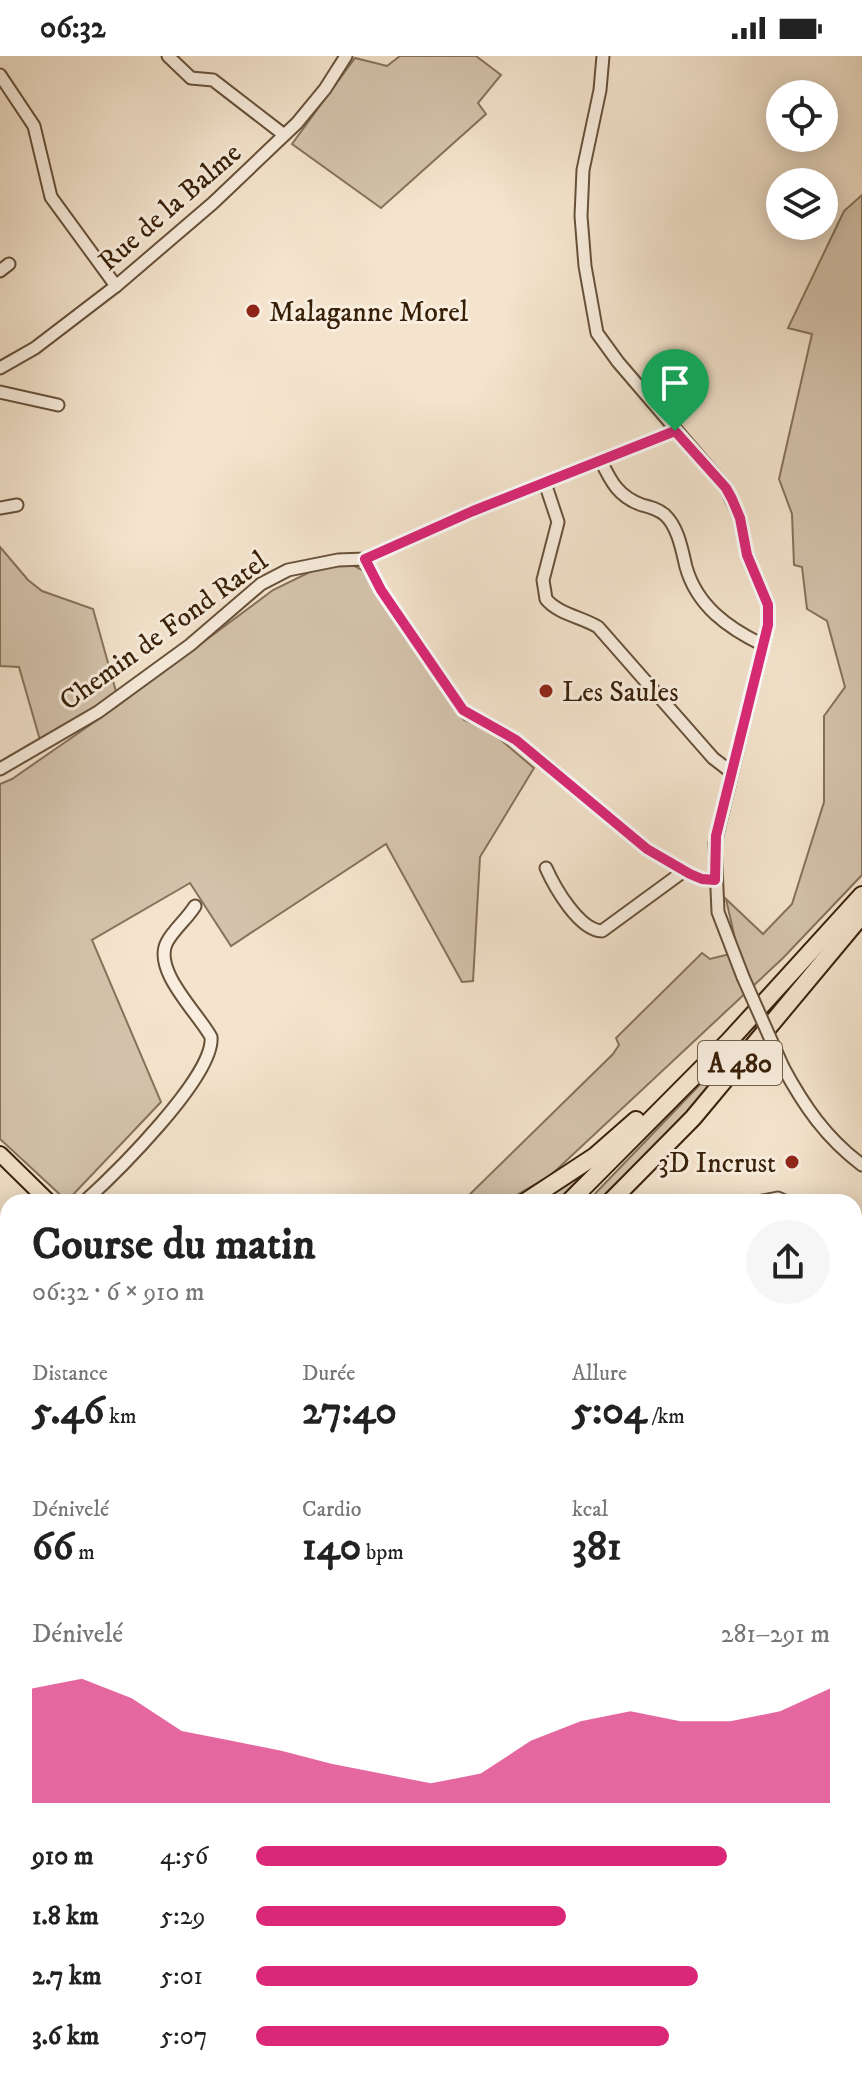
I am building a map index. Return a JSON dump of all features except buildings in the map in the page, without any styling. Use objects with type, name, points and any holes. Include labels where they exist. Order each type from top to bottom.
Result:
[{"type":"highway","name":"A 480","points":[[577,1194],[696,1074],[862,895]]},
{"type":"highway","name":"A 480","points":[[618,1194],[693,1118],[862,915]]},
{"type":"highway","points":[[537,1194],[595,1156],[680,1078],[696,1074]]},
{"type":"main road","points":[[0,1154],[41,1194]]},
{"type":"street","points":[[168,56],[191,78],[213,80],[283,134]]},
{"type":"street","name":"Rue de la Balme","points":[[0,368],[35,348],[116,286],[213,203],[297,123],[325,89],[346,56]]},
{"type":"street","points":[[603,56],[597,111],[583,170],[582,240],[597,333],[675,431],[726,488],[740,518],[747,555],[768,605],[763,645],[716,836],[718,912],[743,977],[803,1104],[819,1125],[862,1165]]},
{"type":"street","points":[[0,75],[34,126],[51,197],[116,286]]},
{"type":"street","points":[[0,392],[58,405]]},
{"type":"street","name":"Chemin de Fond Ratel","points":[[0,769],[98,712],[190,645],[261,584],[288,570],[338,560],[365,559],[395,543],[675,431]]},
{"type":"street","points":[[601,461],[618,492],[627,499],[655,509],[669,520],[696,591],[709,610],[763,645]]},
{"type":"street","points":[[545,483],[558,522],[543,580],[546,599],[558,609],[598,627],[724,770],[731,772]]},
{"type":"street","points":[[0,508],[17,505]]},
{"type":"street","points":[[365,559],[381,590],[463,710],[516,740],[647,849],[684,871],[702,879],[715,880]]},
{"type":"street","points":[[546,868],[585,926],[602,931],[684,871]]},
{"type":"street","points":[[92,1194],[179,1103],[209,1057],[211,1037],[175,984],[163,958],[168,940],[195,906]]},
{"type":"shaded area","points":[[400,56],[476,56],[501,75],[478,103],[486,114],[381,208],[292,144],[355,58],[387,66]]},
{"type":"shaded area","points":[[862,195],[862,875],[783,958],[551,1175],[519,1194],[470,1194],[613,1054],[619,1045],[616,1038],[702,953],[710,959],[738,952],[726,899],[763,934],[792,904],[824,802],[824,716],[845,687],[827,621],[807,609],[802,567],[794,565],[792,514],[779,479],[812,334],[788,328],[830,240],[838,240],[838,224],[844,211]]},
{"type":"shaded area","points":[[0,547],[28,580],[42,591],[93,609],[117,695],[40,740],[19,667],[0,666]]},
{"type":"shaded area","points":[[351,564],[364,571],[464,720],[488,729],[534,768],[480,857],[473,981],[462,982],[386,844],[231,946],[190,883],[92,940],[161,1102],[74,1194],[59,1194],[0,1139],[0,784],[12,779],[116,707],[273,590],[316,569]]},
{"type":"shaded area","points":[[756,1022],[759,1029],[696,1106],[605,1194],[595,1194],[715,1069],[714,1066]]},
{"type":"shaded area","points":[[576,1176],[579,1179],[564,1194],[546,1194]]},
{"type":"place","name":"Malaganne Morel","points":[[253,311]]},
{"type":"place","name":"Les Saules","points":[[546,691]]},
{"type":"place","name":"3D Incrust","points":[[792,1162]]},
{"type":"route","points":[[675,431],[726,488],[732,499],[740,518],[747,555],[768,605],[769,616],[716,836],[715,880],[690,874],[647,849],[516,740],[463,710],[381,590],[365,559],[395,543],[675,431]]}]
